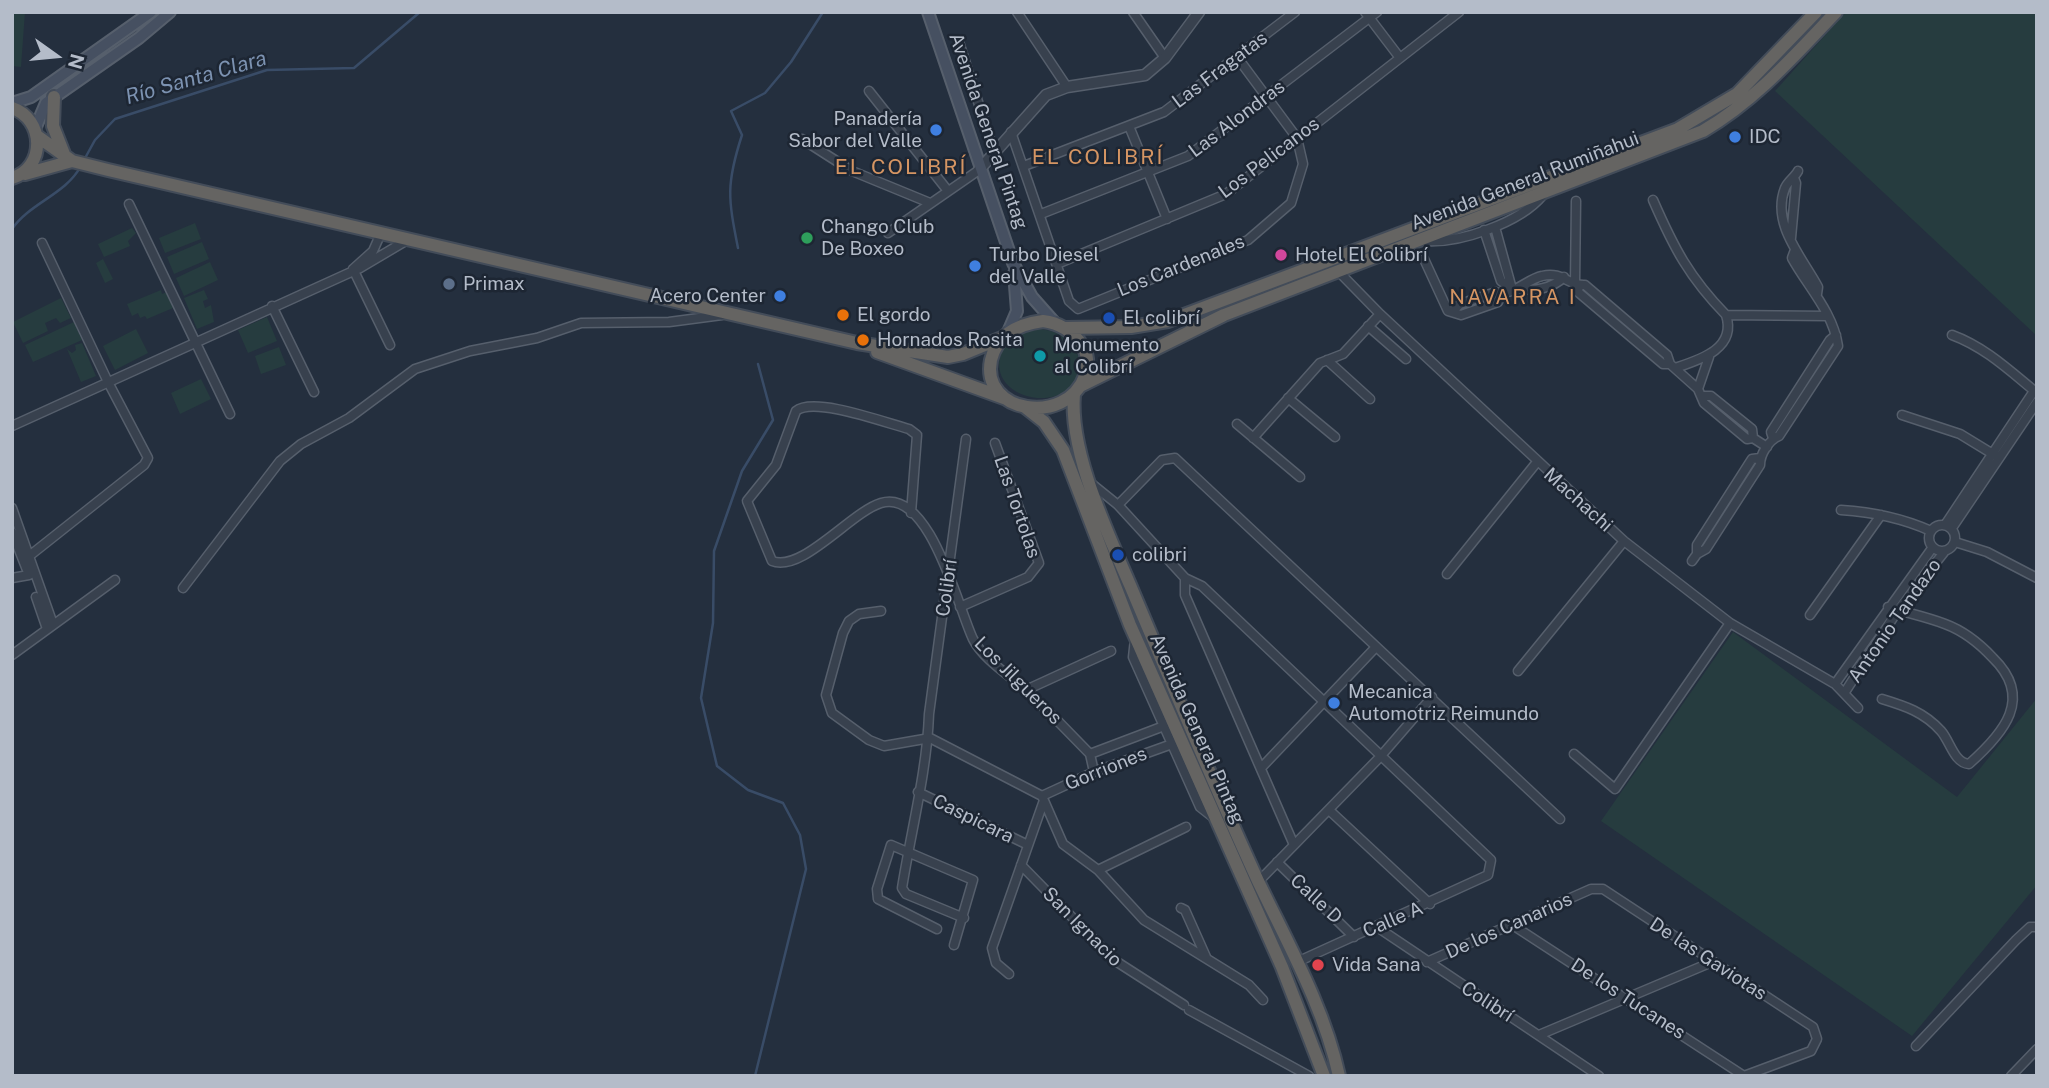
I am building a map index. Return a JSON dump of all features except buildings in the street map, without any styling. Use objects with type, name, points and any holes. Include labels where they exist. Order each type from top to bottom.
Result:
[{"type":"highway","name":"Avenida General Rumiñahui","points":[[1060,325],[1131,327],[1168,321],[1678,129],[1737,94],[1816,12]]},
{"type":"highway","name":"Avenida General Rumiñahui","points":[[1077,390],[1199,327],[1686,139],[1721,121],[1772,80],[1836,12]]},
{"type":"highway","points":[[54,97],[53,126],[71,159]]},
{"type":"highway","points":[[12,106],[27,116],[36,132],[71,159],[107,170],[857,344],[948,357],[963,354],[1030,323],[1060,325],[1076,338],[1087,358],[1077,390],[1053,407],[1025,407],[857,344]]},
{"type":"highway","points":[[15,177],[34,159],[36,132]]},
{"type":"highway","points":[[15,177],[71,159]]},
{"type":"highway","points":[[1005,335],[992,355],[991,376],[1007,399]]},
{"type":"highway","name":"Avenida General Pintag","points":[[1077,390],[1075,435],[1123,567],[1258,881],[1297,962],[1325,1029],[1339,1076]]},
{"type":"highway","name":"Avenida General Pintag","points":[[1025,407],[1051,429],[1063,450],[1135,636],[1304,1018],[1324,1076]]},
{"type":"main road","points":[[12,106],[32,97],[151,12]]},
{"type":"main road","points":[[36,132],[42,109],[54,97],[139,38],[170,12]]},
{"type":"main road","name":"Avenida General Pintag","points":[[928,12],[979,170],[1013,263],[1032,297],[1060,325]]},
{"type":"main road","name":"Avenida General Pintag","points":[[1005,335],[1017,306],[1013,263]]},
{"type":"street","points":[[1017,12],[1067,87]]},
{"type":"street","points":[[1133,12],[1165,58]]},
{"type":"street","points":[[888,233],[979,170],[1046,95],[1067,87],[1135,78],[1152,71],[1199,12]]},
{"type":"street","name":"Las Fragatas","points":[[1024,166],[1168,110],[1295,12]]},
{"type":"street","name":"Las Alondras","points":[[1041,214],[1188,156],[1267,97],[1367,15],[1377,12]]},
{"type":"street","name":"Los Pelicanos","points":[[1057,264],[1226,194],[1459,12]]},
{"type":"street","points":[[1367,15],[1400,58]]},
{"type":"street","points":[[958,43],[994,152]]},
{"type":"street","points":[[1237,57],[1297,138]]},
{"type":"street","points":[[869,91],[948,191]]},
{"type":"street","points":[[1129,127],[1167,219]]},
{"type":"street","points":[[1011,132],[1057,264]]},
{"type":"street","name":"Los Cardenales","points":[[1057,264],[1070,304],[1078,309],[1254,236],[1293,200],[1303,164],[1297,138]]},
{"type":"street","points":[[802,139],[855,172],[930,203]]},
{"type":"street","points":[[1694,558],[1697,545],[1752,459],[1760,458],[1773,438],[1771,432],[1830,340],[1836,335],[1816,294],[1809,289],[1792,258],[1795,250],[1791,238],[1796,174]]},
{"type":"street","points":[[1423,241],[1442,241],[1495,227],[1528,210],[1544,195]]},
{"type":"street","points":[[1653,200],[1683,264],[1699,288],[1726,315],[1828,316]]},
{"type":"street","points":[[1576,201],[1577,284]]},
{"type":"street","points":[[129,204],[230,414]]},
{"type":"street","points":[[1495,227],[1516,289]]},
{"type":"street","points":[[1484,230],[1501,281],[1516,289]]},
{"type":"street","points":[[353,269],[373,251],[381,233]]},
{"type":"street","points":[[12,426],[368,264],[408,239]]},
{"type":"street","points":[[28,557],[147,462],[148,454],[108,382],[43,243]]},
{"type":"street","points":[[1424,259],[1446,309],[1461,314],[1498,302],[1501,294],[1516,289],[1526,280],[1544,275],[1564,277],[1585,285],[1667,355],[1673,366],[1701,393],[1711,396],[1752,429],[1754,438],[1767,447]]},
{"type":"street","points":[[353,269],[390,345]]},
{"type":"street","name":"Machachi","points":[[1339,272],[1537,463],[1624,541],[1730,623],[1835,684],[1858,708]]},
{"type":"street","points":[[272,306],[314,392]]},
{"type":"street","points":[[183,588],[279,461],[302,444],[349,418],[415,369],[470,351],[537,338],[589,321],[669,322],[728,314]]},
{"type":"street","points":[[1253,438],[1320,363],[1343,354],[1380,314]]},
{"type":"street","points":[[1701,393],[1709,357],[1724,340],[1726,315]]},
{"type":"street","points":[[1368,326],[1406,359]]},
{"type":"street","points":[[1948,526],[2036,392],[1998,361],[1966,340],[1952,335]]},
{"type":"street","points":[[1673,366],[1709,357]]},
{"type":"street","points":[[1327,360],[1370,399]]},
{"type":"street","points":[[1288,398],[1335,437]]},
{"type":"street","points":[[1995,456],[2037,402]]},
{"type":"street","points":[[821,406],[914,433],[918,440],[911,513],[898,503],[880,503],[867,508],[805,554],[784,564],[772,561],[748,507],[748,498],[776,465],[796,411],[801,407],[821,406]]},
{"type":"street","points":[[1902,415],[1960,434],[1995,456]]},
{"type":"street","points":[[1237,424],[1300,477]]},
{"type":"street","name":"Colibrí","points":[[964,918],[904,893],[902,888],[930,738],[929,714],[950,575],[965,439]]},
{"type":"street","name":"Las Tortolas","points":[[960,607],[1028,577],[1039,563],[995,443]]},
{"type":"street","points":[[1118,505],[1161,460],[1175,458],[1560,818]]},
{"type":"street","points":[[1447,574],[1537,463]]},
{"type":"street","points":[[1091,481],[1103,496],[1118,505],[1185,578],[1202,586],[1380,757]]},
{"type":"street","points":[[12,508],[50,626]]},
{"type":"street","points":[[1841,510],[1881,515],[1931,531]]},
{"type":"street","name":"Los Jilgueros","points":[[911,513],[939,548],[974,641],[1090,754]]},
{"type":"street","points":[[1810,615],[1881,515]]},
{"type":"street","name":"Antonio Tandazo","points":[[1845,692],[1898,610],[1955,542],[1948,526],[1931,531],[1929,539],[1933,547],[1945,551]]},
{"type":"street","points":[[12,532],[50,626]]},
{"type":"street","points":[[1518,671],[1624,541]]},
{"type":"street","points":[[1955,542],[1987,552],[2037,578]]},
{"type":"street","name":"Antonio Tandazo","points":[[1835,684],[1933,547]]},
{"type":"street","points":[[12,578],[29,575]]},
{"type":"street","points":[[1185,578],[1185,595],[1294,845]]},
{"type":"street","points":[[12,655],[115,580]]},
{"type":"street","points":[[1882,699],[1920,712],[1942,732],[1958,759],[1969,764],[2004,723],[2015,698],[2014,687],[2003,667],[1979,643],[1947,625],[1888,607]]},
{"type":"street","points":[[881,611],[870,610],[849,621],[833,663],[825,700],[832,713],[869,740],[884,746],[930,738],[1042,799],[1063,844],[1098,870],[1144,920],[1249,985],[1263,1000]]},
{"type":"street","points":[[1574,754],[1615,789],[1730,623]]},
{"type":"street","points":[[1135,636],[1133,657],[1200,807],[1217,821]]},
{"type":"street","points":[[1261,768],[1376,647]]},
{"type":"street","points":[[1026,690],[1111,650]]},
{"type":"street","points":[[1849,664],[1860,670]]},
{"type":"street","points":[[1258,881],[1380,757],[1432,697]]},
{"type":"street","points":[[1094,772],[1090,754],[1164,726]]},
{"type":"street","name":"Gorriones","points":[[1042,799],[1094,772],[1172,744]]},
{"type":"street","name":"Calle A","points":[[1297,962],[1430,904],[1488,875],[1492,864],[1489,855],[1380,757]]},
{"type":"street","name":"Caspicara","points":[[918,792],[1028,845]]},
{"type":"street","points":[[1009,974],[996,963],[992,948],[1042,799]]},
{"type":"street","points":[[1329,810],[1430,904]]},
{"type":"street","points":[[1098,870],[1186,827]]},
{"type":"street","points":[[937,929],[878,899],[877,889],[891,845],[973,880],[954,945]]},
{"type":"street","name":"Calle D","points":[[1277,862],[1354,936]]},
{"type":"street","name":"San Ignacio","points":[[1021,865],[1114,960],[1186,1008],[1309,1076]]},
{"type":"street","name":"De los Canarios","points":[[1426,962],[1591,889]]},
{"type":"street","name":"De las Gaviotas","points":[[1591,889],[1603,889],[1814,1027],[1817,1039],[1811,1051],[1744,1076]]},
{"type":"street","points":[[1181,908],[1185,910],[1206,957]]},
{"type":"street","name":"De los Tucanes","points":[[1511,924],[1744,1076]]},
{"type":"street","points":[[1916,1046],[2029,926],[2037,927]]},
{"type":"street","name":"Colibrí","points":[[1377,927],[1599,1076]]},
{"type":"street","points":[[1539,1035],[1712,962]]},
{"type":"street","points":[[2011,1076],[2037,1049]]},
{"type":"green space","points":[[12,12],[25,12],[21,67],[12,66]]},
{"type":"green space","points":[[1846,12],[2037,12],[2037,336],[1775,91]]},
{"type":"green space","points":[[195,223],[201,239],[165,253],[159,238]]},
{"type":"green space","points":[[132,228],[136,233],[128,241],[130,246],[104,257],[98,244]]},
{"type":"green space","points":[[202,242],[209,259],[174,274],[167,257]]},
{"type":"green space","points":[[103,259],[113,279],[105,283],[96,263]]},
{"type":"green space","points":[[210,262],[218,280],[184,296],[176,278]]},
{"type":"green space","points":[[161,290],[162,294],[167,292],[173,308],[147,319],[145,316],[140,318],[138,313],[132,316],[127,304]]},
{"type":"green space","points":[[204,290],[208,299],[203,301],[205,308],[211,305],[214,322],[197,329],[184,298]]},
{"type":"green space","points":[[61,298],[71,318],[60,323],[56,318],[45,323],[48,331],[23,343],[13,322]]},
{"type":"green space","points":[[267,317],[277,341],[248,353],[238,330]]},
{"type":"green space","points":[[74,322],[82,340],[33,362],[25,345]]},
{"type":"green space","points":[[136,329],[148,353],[115,370],[103,346]]},
{"type":"green space","points":[[1041,329],[1056,333],[1072,344],[1081,364],[1076,381],[1065,392],[1034,398],[1018,393],[1006,383],[1000,370],[1001,353],[1012,339]]},
{"type":"green space","points":[[82,343],[96,376],[81,382],[67,349],[72,353],[76,350],[75,345]]},
{"type":"green space","points":[[279,347],[286,365],[261,374],[255,356]]},
{"type":"green space","points":[[201,379],[211,399],[180,414],[171,393]]},
{"type":"green space","points":[[1733,632],[1957,797],[2037,698],[2037,885],[1912,1036],[1601,821]]},
{"type":"waterway","name":"Río Santa Clara","points":[[84,160],[95,140],[115,119],[267,70],[354,68],[420,12]]},
{"type":"waterway","points":[[738,248],[730,191],[733,166],[742,135],[731,111],[765,93],[791,62],[823,12]]},
{"type":"waterway","name":"Río Santa Clara","points":[[12,229],[29,212],[66,184],[81,166]]},
{"type":"waterway","points":[[755,1076],[806,869],[800,835],[783,803],[748,790],[717,766],[701,698],[713,623],[714,551],[742,471],[773,420],[758,364]]},
{"type":"place","name":"Panadería Sabor del Valle","points":[[936,130]]},
{"type":"place","name":"IDC","points":[[1735,137]]},
{"type":"place","name":"Chango Club De Boxeo","points":[[807,238]]},
{"type":"place","name":"Hotel El Colibrí","points":[[1281,255]]},
{"type":"place","name":"Turbo Diesel del Valle","points":[[975,266]]},
{"type":"place","name":"Primax","points":[[449,284]]},
{"type":"place","name":"Acero Center","points":[[780,296]]},
{"type":"place","name":"El gordo","points":[[843,315]]},
{"type":"place","name":"El colibrí","points":[[1109,318]]},
{"type":"place","name":"Hornados Rosita","points":[[863,340]]},
{"type":"place","name":"Monumento al Colibrí","points":[[1040,356]]},
{"type":"place","name":"colibri","points":[[1118,555]]},
{"type":"place","name":"Mecanica Automotriz Reimundo","points":[[1334,703]]},
{"type":"place","name":"Vida Sana","points":[[1318,965]]},
{"type":"district","name":"EL COLIBRÍ","points":[[1098,158]]},
{"type":"district","name":"EL COLIBRÍ","points":[[901,168]]},
{"type":"district","name":"NAVARRA I","points":[[1513,298]]}]
